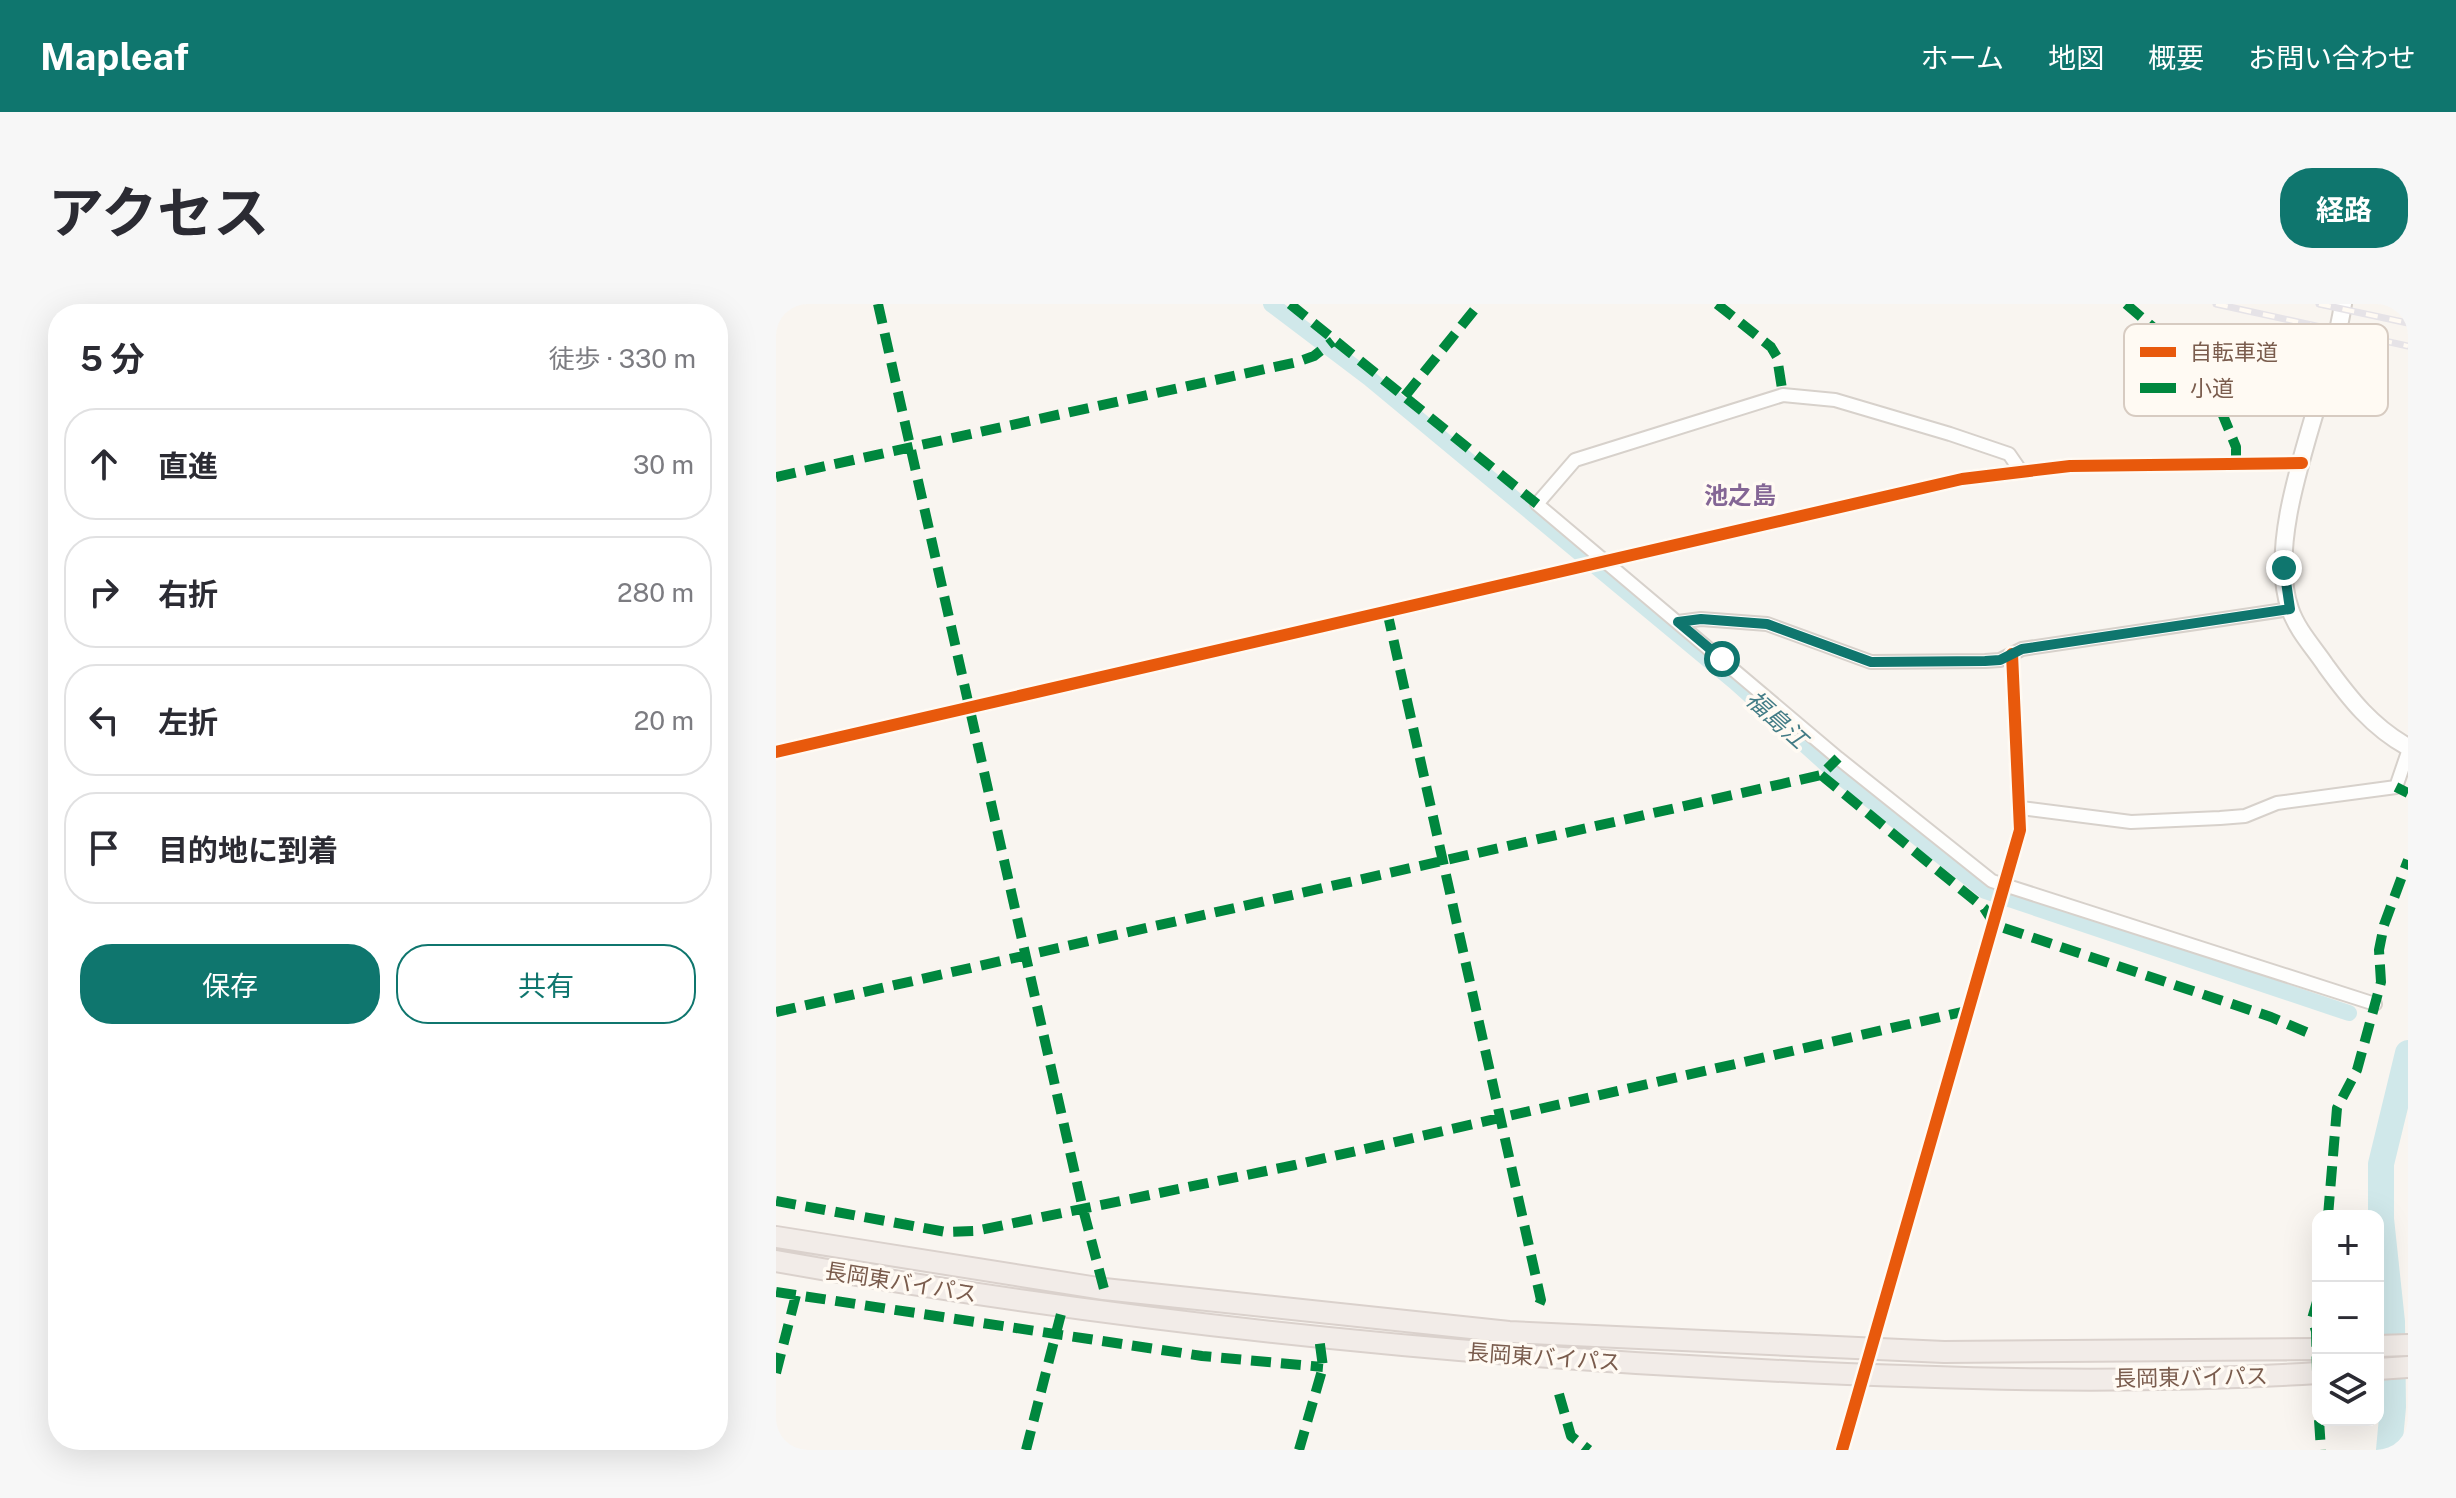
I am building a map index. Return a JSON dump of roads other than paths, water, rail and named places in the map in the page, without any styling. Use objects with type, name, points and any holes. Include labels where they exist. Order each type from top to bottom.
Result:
[{"type":"highway","name":"長岡東バイパス","points":[[776,1237],[1104,1289],[1509,1332],[1874,1349],[2219,1352],[2311,1349]]},
{"type":"highway","name":"長岡東バイパス","points":[[776,1261],[930,1288],[1195,1325],[1540,1359],[1865,1375],[2116,1379],[2311,1373]]},
{"type":"highway","points":[[2384,1346],[2408,1345]]},
{"type":"highway","points":[[2384,1369],[2408,1367]]},
{"type":"street","points":[[2340,324],[2343,304]]},
{"type":"street","points":[[2020,470],[2009,454],[1950,434],[1835,400],[1783,395],[1575,460],[1537,504],[1850,767],[2004,886],[2375,1004]]},
{"type":"street","points":[[2021,808],[2131,822],[2245,816],[2277,803],[2396,787],[2408,749],[2386,735],[2356,708],[2290,609],[2284,568],[2285,542],[2316,416]]},
{"type":"street","points":[[776,752],[1962,479],[2020,470],[2236,461],[2302,463]]},
{"type":"street","points":[[1678,622],[1701,619],[1767,624],[1871,662],[1985,661],[2022,649],[2290,609]]},
{"type":"street","points":[[1842,1450],[1874,1349],[1966,1011],[2016,849],[2021,808],[2012,654]]},
{"type":"waterway","name":"福島江","points":[[1271,304],[1369,378],[1735,682],[1837,774],[1985,891],[2349,1013]]},
{"type":"waterway","points":[[2389,1450],[2393,1407],[2392,1322],[2381,1219],[2381,1164],[2408,1053]]},
{"type":"railway","points":[[2216,304],[2307,324]]},
{"type":"railway","points":[[2319,304],[2408,323]]},
{"type":"railway","points":[[2388,342],[2408,346]]},
{"type":"district","name":"池之島","points":[[1740,495]]}]
